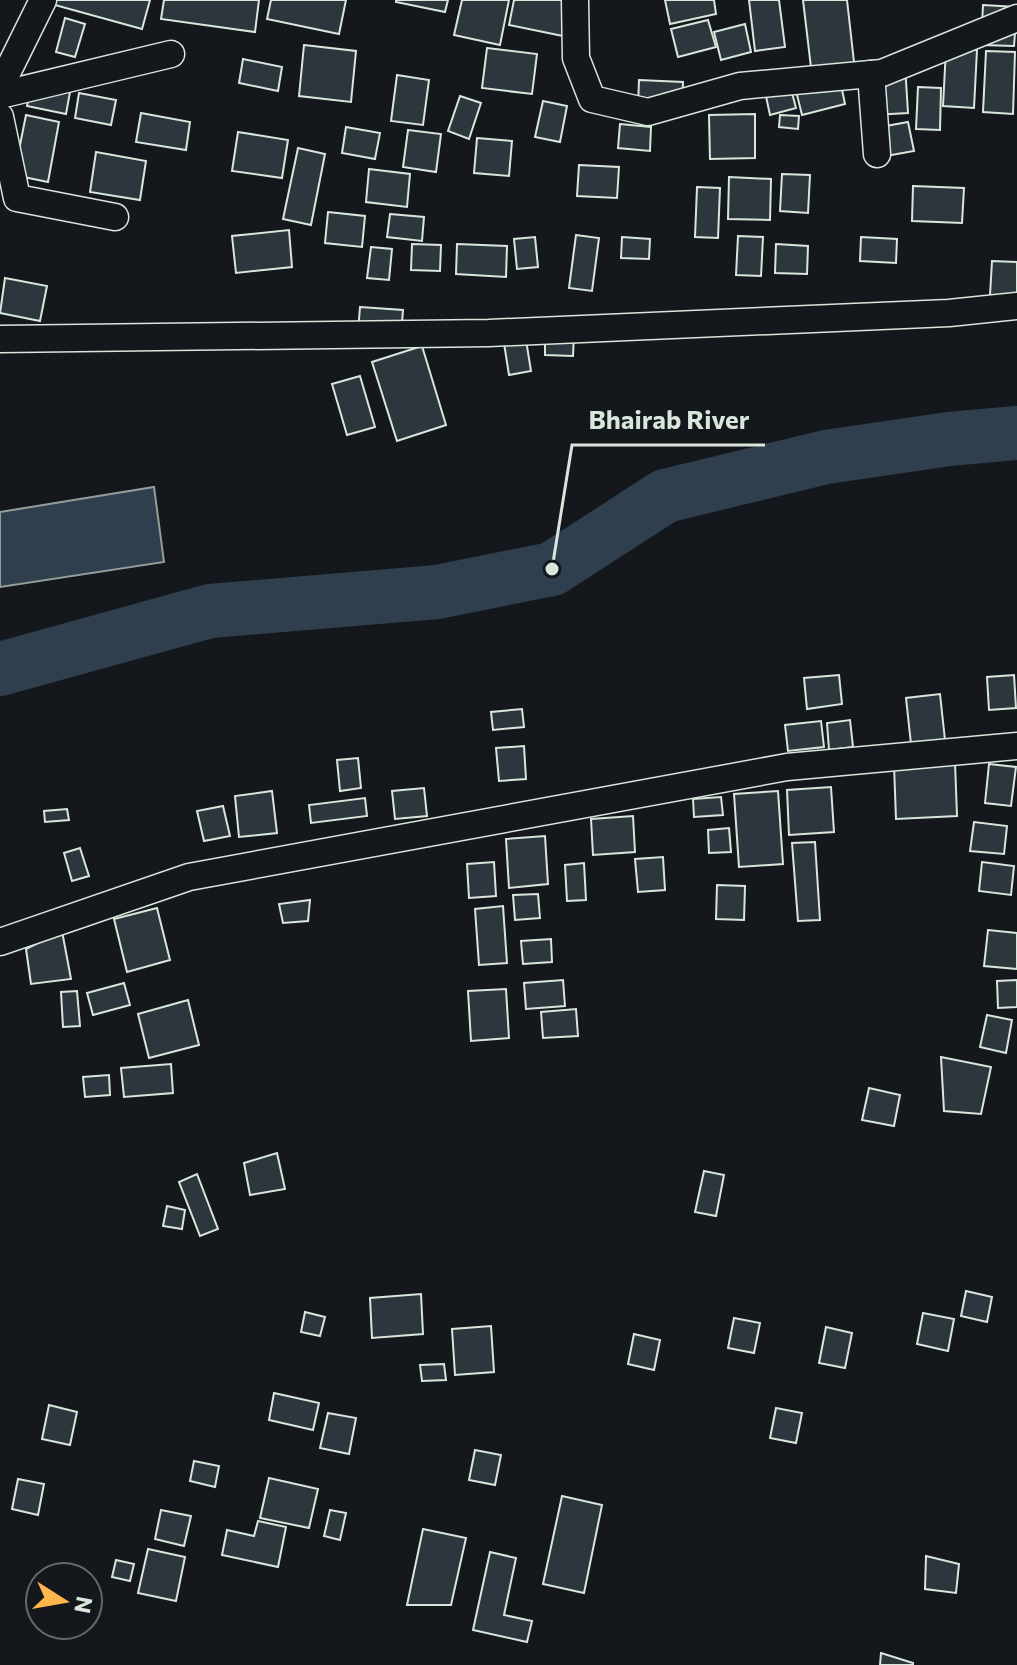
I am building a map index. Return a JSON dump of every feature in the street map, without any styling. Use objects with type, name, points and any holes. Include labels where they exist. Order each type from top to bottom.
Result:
[{"type":"street","points":[[0,87],[43,0]]},
{"type":"street","points":[[575,0],[576,58],[592,99],[648,112],[740,86],[882,73],[1017,18]]},
{"type":"street","points":[[0,95],[171,54]]},
{"type":"street","points":[[871,74],[877,154]]},
{"type":"street","points":[[0,117],[17,198],[115,217]]},
{"type":"street","points":[[0,339],[489,333],[949,313],[1017,306]]},
{"type":"street","points":[[0,942],[189,877],[787,767],[1017,746]]},
{"type":"water","points":[[154,487],[164,562],[0,587],[0,512]]},
{"type":"building","points":[[37,0],[150,0],[142,29]]},
{"type":"building","points":[[164,0],[259,0],[255,32],[161,19]]},
{"type":"building","points":[[271,0],[346,0],[339,34],[267,19]]},
{"type":"building","points":[[396,0],[448,0],[445,12]]},
{"type":"building","points":[[462,0],[509,0],[500,45],[454,35]]},
{"type":"building","points":[[514,0],[570,0],[563,36],[509,25]]},
{"type":"building","points":[[665,0],[714,0],[716,14],[670,24]]},
{"type":"building","points":[[749,0],[779,0],[785,47],[755,51]]},
{"type":"building","points":[[803,0],[847,0],[855,71],[812,76]]},
{"type":"building","points":[[983,5],[1017,7],[1014,46],[981,45]]},
{"type":"building","points":[[65,18],[85,24],[75,57],[56,52]]},
{"type":"building","points":[[708,20],[716,47],[678,57],[671,29]]},
{"type":"building","points":[[745,24],[751,52],[721,60],[714,32]]},
{"type":"building","points":[[304,45],[356,51],[351,102],[299,96]]},
{"type":"building","points":[[487,48],[537,54],[532,94],[482,88]]},
{"type":"building","points":[[946,49],[977,50],[974,108],[943,106]]},
{"type":"building","points":[[986,51],[1015,52],[1013,114],[983,112]]},
{"type":"building","points":[[243,59],[282,67],[278,91],[239,83]]},
{"type":"building","points":[[905,65],[908,113],[874,115],[870,68]]},
{"type":"building","points":[[397,75],[429,80],[423,125],[391,121]]},
{"type":"building","points":[[639,80],[683,82],[682,108],[638,106]]},
{"type":"building","points":[[840,80],[845,104],[802,115],[796,91]]},
{"type":"building","points":[[789,81],[796,108],[770,115],[764,87]]},
{"type":"building","points":[[31,84],[70,92],[66,114],[27,106]]},
{"type":"building","points":[[918,87],[941,88],[940,130],[916,129]]},
{"type":"building","points":[[79,93],[116,100],[111,125],[75,118]]},
{"type":"building","points":[[460,96],[481,103],[469,139],[448,131]]},
{"type":"building","points":[[543,101],[567,106],[560,142],[535,137]]},
{"type":"building","points":[[141,113],[190,122],[186,150],[136,142]]},
{"type":"building","points":[[755,114],[755,158],[710,159],[709,115]]},
{"type":"building","points":[[26,115],[59,122],[48,182],[14,175]]},
{"type":"building","points":[[780,115],[799,116],[798,129],[779,127]]},
{"type":"building","points":[[908,122],[914,151],[869,159],[864,130]]},
{"type":"building","points":[[620,124],[651,127],[650,151],[618,148]]},
{"type":"building","points":[[346,127],[380,133],[375,159],[342,153]]},
{"type":"building","points":[[408,130],[441,134],[436,172],[403,167]]},
{"type":"building","points":[[238,132],[288,140],[282,178],[232,171]]},
{"type":"building","points":[[477,138],[512,141],[509,176],[474,173]]},
{"type":"building","points":[[298,148],[325,154],[311,225],[283,219]]},
{"type":"building","points":[[96,152],[146,161],[140,200],[90,192]]},
{"type":"building","points":[[579,165],[619,167],[617,198],[577,196]]},
{"type":"building","points":[[369,169],[410,174],[407,207],[366,202]]},
{"type":"building","points":[[782,174],[810,175],[808,213],[780,211]]},
{"type":"building","points":[[729,177],[771,179],[770,220],[728,219]]},
{"type":"building","points":[[913,186],[964,188],[962,223],[912,221]]},
{"type":"building","points":[[697,187],[720,188],[718,238],[695,237]]},
{"type":"building","points":[[328,212],[365,216],[362,247],[325,243]]},
{"type":"building","points":[[390,214],[424,217],[422,241],[387,237]]},
{"type":"building","points":[[289,230],[292,267],[236,273],[232,236]]},
{"type":"building","points":[[576,235],[599,238],[592,291],[569,288]]},
{"type":"building","points":[[738,236],[763,237],[761,276],[736,275]]},
{"type":"building","points":[[535,237],[538,267],[517,269],[514,239]]},
{"type":"building","points":[[622,237],[650,239],[649,259],[621,258]]},
{"type":"building","points":[[861,237],[897,239],[896,263],[860,261]]},
{"type":"building","points":[[412,244],[441,245],[440,271],[411,270]]},
{"type":"building","points":[[457,244],[507,246],[506,277],[456,274]]},
{"type":"building","points":[[776,244],[808,246],[807,274],[775,273]]},
{"type":"building","points":[[371,247],[392,249],[389,280],[367,278]]},
{"type":"building","points":[[992,261],[1017,262],[1017,296],[990,295]]},
{"type":"building","points":[[5,278],[47,286],[40,321],[0,313]]},
{"type":"building","points":[[360,307],[403,310],[401,336],[358,332]]},
{"type":"building","points":[[545,331],[574,333],[573,356],[545,355]]},
{"type":"building","points":[[526,340],[531,371],[509,375],[504,343]]},
{"type":"building","points":[[422,346],[446,425],[397,441],[372,362]]},
{"type":"building","points":[[360,376],[375,427],[347,435],[332,384]]},
{"type":"building","points":[[839,675],[842,704],[807,709],[804,678]]},
{"type":"building","points":[[1014,675],[1016,708],[989,710],[987,677]]},
{"type":"building","points":[[940,694],[945,740],[911,744],[906,698]]},
{"type":"building","points":[[522,709],[524,727],[493,730],[491,712]]},
{"type":"building","points":[[850,720],[853,747],[829,750],[827,723]]},
{"type":"building","points":[[821,721],[824,747],[788,751],[785,725]]},
{"type":"building","points":[[524,746],[526,779],[499,781],[496,748]]},
{"type":"building","points":[[358,758],[361,788],[340,791],[337,760]]},
{"type":"building","points":[[955,762],[957,816],[896,819],[894,765]]},
{"type":"building","points":[[989,764],[1016,767],[1011,806],[985,803]]},
{"type":"building","points":[[831,787],[834,832],[789,835],[787,790]]},
{"type":"building","points":[[424,788],[427,816],[395,819],[392,791]]},
{"type":"building","points":[[272,791],[277,833],[239,837],[235,796]]},
{"type":"building","points":[[778,791],[783,864],[739,867],[734,794]]},
{"type":"building","points":[[721,797],[723,815],[694,817],[693,799]]},
{"type":"building","points":[[365,798],[367,816],[311,823],[309,805]]},
{"type":"building","points":[[223,806],[230,836],[204,841],[197,811]]},
{"type":"building","points":[[67,809],[69,820],[45,822],[44,811]]},
{"type":"building","points":[[633,816],[635,852],[593,855],[591,819]]},
{"type":"building","points":[[974,822],[1007,826],[1004,854],[970,851]]},
{"type":"building","points":[[729,828],[731,852],[709,853],[708,830]]},
{"type":"building","points":[[545,836],[548,884],[509,888],[506,839]]},
{"type":"building","points":[[815,842],[820,920],[798,921],[792,843]]},
{"type":"building","points":[[80,848],[89,876],[72,881],[64,853]]},
{"type":"building","points":[[663,857],[665,890],[638,892],[635,859]]},
{"type":"building","points":[[494,862],[496,896],[469,898],[467,864]]},
{"type":"building","points":[[982,862],[1014,866],[1011,895],[979,891]]},
{"type":"building","points":[[584,863],[586,900],[567,901],[565,865]]},
{"type":"building","points":[[717,885],[745,886],[744,920],[716,919]]},
{"type":"building","points":[[538,894],[540,918],[515,920],[513,895]]},
{"type":"building","points":[[310,900],[308,921],[283,923],[279,904]]},
{"type":"building","points":[[503,906],[507,963],[479,965],[475,909]]},
{"type":"building","points":[[157,908],[170,960],[127,972],[114,919]]},
{"type":"building","points":[[988,930],[1017,933],[1017,969],[984,966]]},
{"type":"building","points":[[62,931],[71,979],[31,984],[26,949]]},
{"type":"building","points":[[551,939],[552,962],[523,964],[521,941]]},
{"type":"building","points":[[563,980],[565,1006],[526,1009],[524,983]]},
{"type":"building","points":[[1017,980],[1017,1007],[998,1008],[997,981]]},
{"type":"building","points":[[124,983],[130,1005],[93,1015],[87,993]]},
{"type":"building","points":[[506,989],[509,1038],[471,1041],[468,991]]},
{"type":"building","points":[[77,991],[80,1026],[63,1027],[61,992]]},
{"type":"building","points":[[188,1000],[199,1045],[149,1058],[138,1014]]},
{"type":"building","points":[[576,1009],[578,1036],[543,1038],[541,1012]]},
{"type":"building","points":[[987,1015],[1012,1020],[1006,1053],[980,1047]]},
{"type":"building","points":[[941,1057],[991,1067],[981,1114],[944,1111]]},
{"type":"building","points":[[171,1064],[173,1093],[124,1097],[121,1068]]},
{"type":"building","points":[[109,1075],[110,1095],[85,1097],[83,1077]]},
{"type":"building","points":[[869,1088],[900,1095],[894,1126],[862,1120]]},
{"type":"building","points":[[277,1153],[285,1189],[250,1195],[244,1163]]},
{"type":"building","points":[[704,1171],[724,1175],[716,1216],[695,1212]]},
{"type":"building","points":[[197,1174],[218,1229],[200,1236],[179,1182]]},
{"type":"building","points":[[167,1206],[185,1210],[182,1229],[163,1226]]},
{"type":"building","points":[[966,1291],[992,1297],[987,1322],[961,1316]]},
{"type":"building","points":[[421,1294],[423,1334],[372,1338],[370,1298]]},
{"type":"building","points":[[305,1312],[325,1317],[320,1336],[301,1332]]},
{"type":"building","points":[[923,1313],[954,1319],[948,1351],[917,1344]]},
{"type":"building","points":[[734,1318],[760,1323],[754,1353],[728,1348]]},
{"type":"building","points":[[491,1326],[494,1372],[455,1375],[452,1329]]},
{"type":"building","points":[[826,1327],[852,1333],[845,1368],[819,1363]]},
{"type":"building","points":[[634,1334],[660,1340],[654,1370],[628,1364]]},
{"type":"building","points":[[444,1364],[446,1380],[422,1381],[420,1365]]},
{"type":"building","points":[[274,1393],[319,1403],[313,1430],[269,1420]]},
{"type":"building","points":[[49,1405],[77,1412],[70,1445],[42,1439]]},
{"type":"building","points":[[776,1408],[802,1413],[796,1443],[770,1438]]},
{"type":"building","points":[[328,1413],[356,1418],[349,1454],[320,1448]]},
{"type":"building","points":[[475,1450],[501,1455],[495,1485],[469,1480]]},
{"type":"building","points":[[194,1461],[219,1466],[215,1487],[190,1481]]},
{"type":"building","points":[[269,1478],[318,1489],[309,1528],[260,1518]]},
{"type":"building","points":[[18,1479],[44,1484],[38,1515],[12,1509]]},
{"type":"building","points":[[562,1496],[602,1505],[584,1593],[543,1584]]},
{"type":"building","points":[[161,1510],[191,1516],[184,1546],[155,1539]]},
{"type":"building","points":[[330,1510],[346,1513],[340,1540],[324,1536]]},
{"type":"building","points":[[258,1521],[286,1527],[278,1567],[222,1555],[227,1530],[254,1536]]},
{"type":"building","points":[[423,1529],[466,1538],[451,1605],[407,1605]]},
{"type":"building","points":[[148,1549],[185,1557],[176,1601],[138,1593]]},
{"type":"building","points":[[490,1552],[516,1558],[504,1615],[532,1621],[527,1642],[473,1630]]},
{"type":"building","points":[[926,1556],[959,1564],[956,1593],[925,1589]]},
{"type":"building","points":[[116,1560],[134,1564],[130,1581],[112,1577]]},
{"type":"building","points":[[881,1653],[913,1663],[913,1665],[880,1665]]},
{"type":"waterway","points":[[0,669],[210,611],[437,592],[552,569],[665,496],[826,457],[949,439],[1017,433]]},
{"type":"place","name":"Bhairab River","points":[[552,569]]}]
